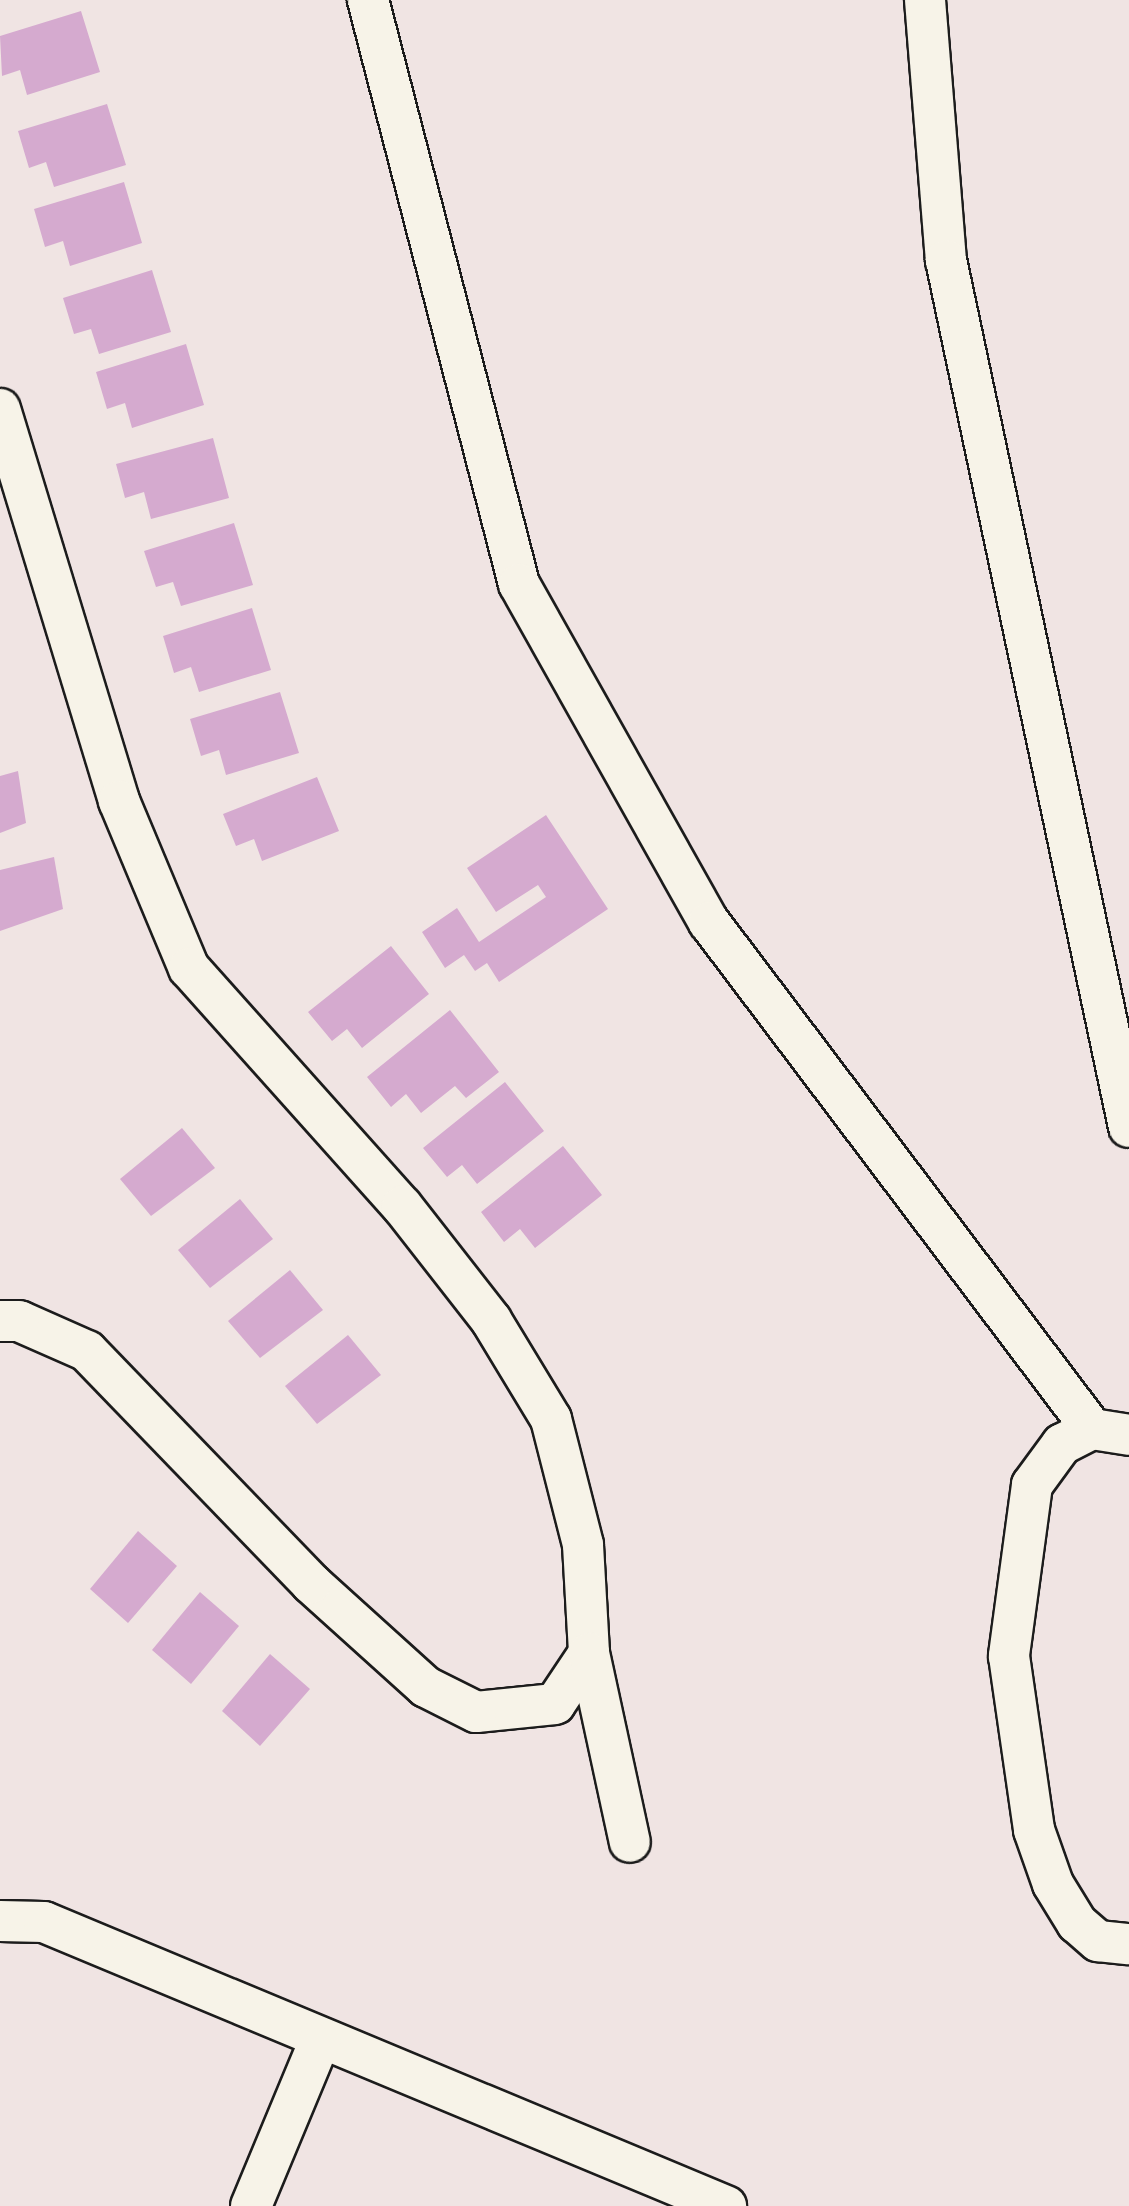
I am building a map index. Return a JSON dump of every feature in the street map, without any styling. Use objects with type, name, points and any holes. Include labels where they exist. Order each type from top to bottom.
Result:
[{"type":"street","points":[[368,0],[519,584],[709,922],[1110,1432],[1062,1444],[1032,1484],[1009,1656],[1034,1830],[1053,1884],[1076,1923],[1098,1941],[1129,1944]]},
{"type":"street","points":[[925,0],[946,260],[1129,1127]]},
{"type":"street","points":[[0,409],[120,802],[189,968],[402,1206],[491,1320],[551,1419],[583,1545],[589,1653],[630,1842]]},
{"type":"street","points":[[0,1321],[19,1321],[87,1351],[311,1582],[426,1687],[476,1712],[555,1704],[589,1653]]},
{"type":"street","points":[[0,1920],[44,1922],[320,2038],[650,2191],[726,2206]]},
{"type":"street","points":[[251,2206],[320,2038]]},
{"type":"building","points":[[81,11],[100,72],[27,95],[20,70],[2,76],[0,36]]},
{"type":"building","points":[[107,104],[126,165],[54,187],[46,162],[29,168],[18,131]]},
{"type":"building","points":[[124,182],[142,243],[70,266],[63,241],[45,247],[34,209]]},
{"type":"building","points":[[152,270],[171,332],[99,354],[91,329],[74,334],[63,298]]},
{"type":"building","points":[[186,344],[204,405],[132,428],[125,403],[107,409],[96,372]]},
{"type":"building","points":[[213,438],[229,498],[151,519],[144,492],[125,498],[116,464]]},
{"type":"building","points":[[234,523],[253,585],[181,606],[173,582],[156,587],[144,551]]},
{"type":"building","points":[[252,608],[271,670],[199,692],[191,667],[174,673],[163,636]]},
{"type":"building","points":[[280,692],[299,753],[226,775],[219,750],[201,756],[190,719]]},
{"type":"building","points":[[18,771],[26,823],[0,833],[0,776]]},
{"type":"building","points":[[317,777],[339,831],[262,861],[254,839],[236,846],[223,814]]},
{"type":"building","points":[[546,815],[608,909],[499,982],[487,963],[475,971],[464,955],[445,968],[422,932],[457,908],[479,942],[546,897],[538,885],[496,912],[467,868]]},
{"type":"building","points":[[54,857],[63,909],[0,931],[0,870]]},
{"type":"building","points":[[391,946],[429,994],[362,1048],[347,1029],[332,1041],[308,1012]]},
{"type":"building","points":[[450,1010],[499,1072],[466,1098],[455,1086],[421,1113],[406,1094],[391,1107],[367,1077]]},
{"type":"building","points":[[505,1082],[544,1131],[477,1184],[462,1165],[447,1177],[423,1148]]},
{"type":"building","points":[[182,1128],[215,1168],[151,1216],[120,1179]]},
{"type":"building","points":[[563,1146],[602,1195],[535,1248],[520,1229],[504,1242],[481,1212]]},
{"type":"building","points":[[240,1199],[273,1239],[210,1288],[178,1250]]},
{"type":"building","points":[[290,1270],[323,1310],[260,1358],[228,1321]]},
{"type":"building","points":[[348,1335],[381,1375],[317,1424],[285,1386]]},
{"type":"building","points":[[138,1531],[177,1566],[128,1623],[90,1589]]},
{"type":"building","points":[[200,1592],[239,1626],[191,1684],[152,1650]]},
{"type":"building","points":[[270,1654],[310,1689],[260,1746],[222,1711]]}]
